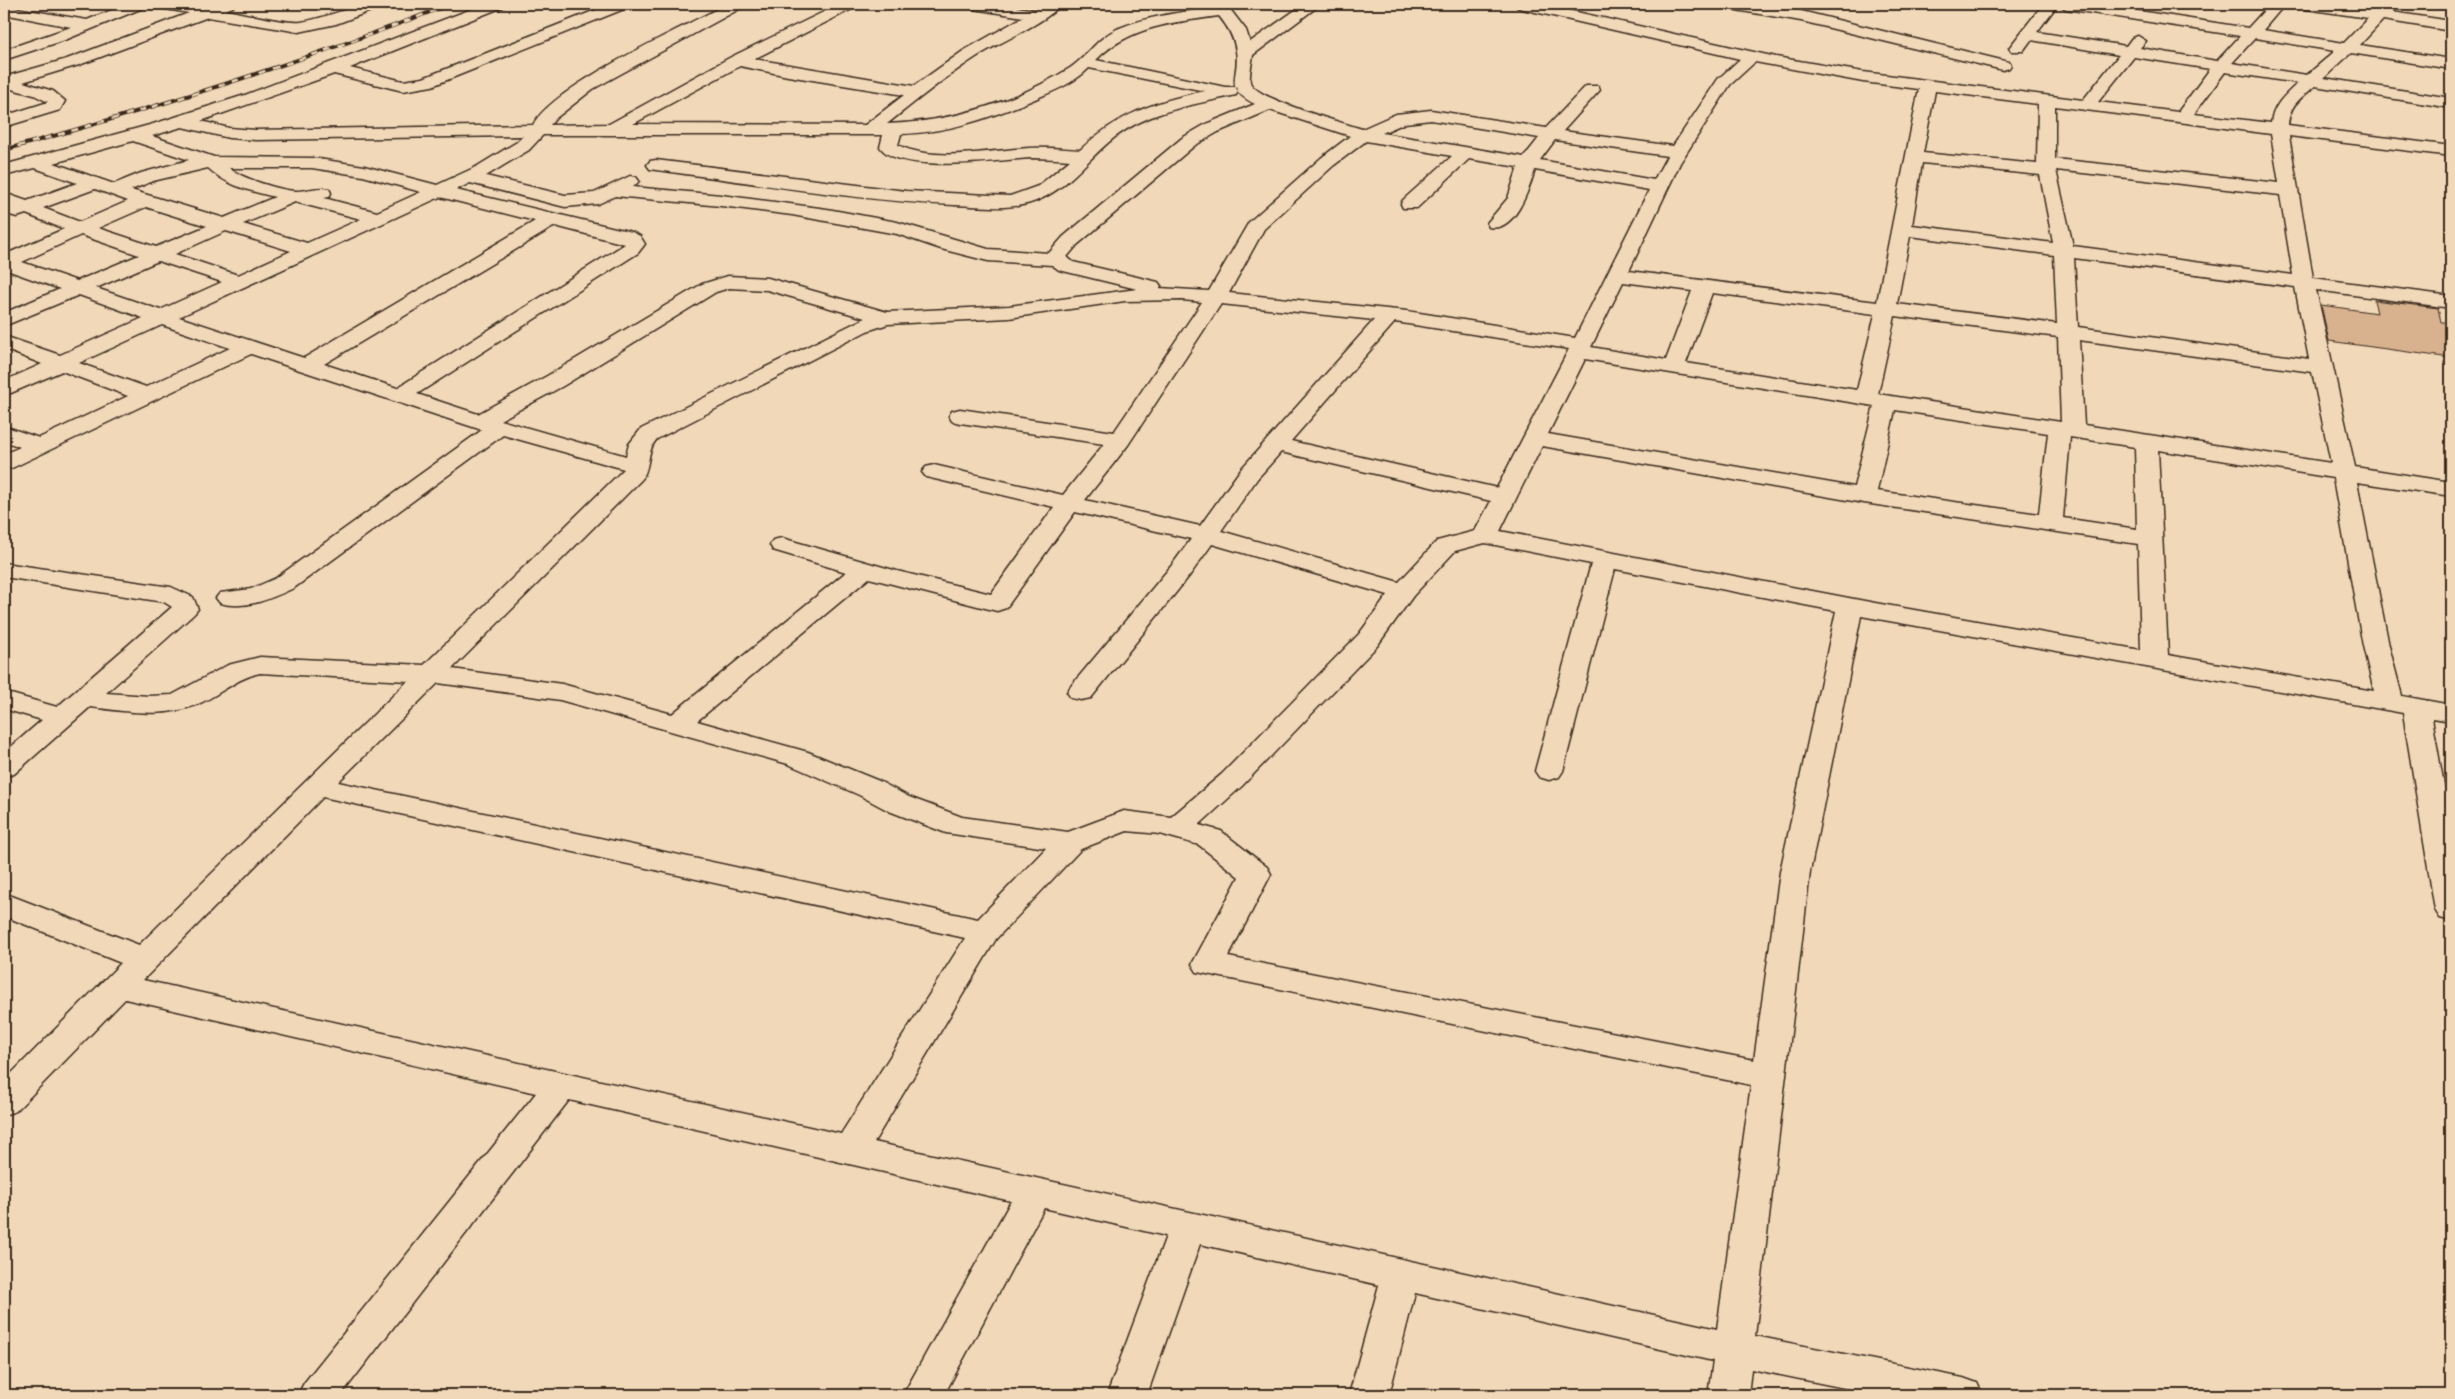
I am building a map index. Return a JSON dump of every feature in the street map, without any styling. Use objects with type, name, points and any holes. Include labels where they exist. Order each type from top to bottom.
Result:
[{"type":"street","points":[[24,14],[51,4]]},
{"type":"street","points":[[4,55],[89,25],[140,4]]},
{"type":"street","points":[[159,4],[299,27],[325,23],[376,4]]},
{"type":"street","points":[[4,82],[73,62],[228,4]]},
{"type":"street","points":[[4,171],[182,121],[251,99],[498,4]]},
{"type":"street","points":[[332,69],[403,86],[426,83],[624,4]]},
{"type":"street","points":[[4,389],[468,177],[523,146],[539,130],[550,114],[587,84],[738,4]]},
{"type":"street","points":[[612,129],[737,60],[852,4]]},
{"type":"street","points":[[974,4],[1039,15]]},
{"type":"street","points":[[869,130],[984,45],[1039,15],[1053,4]]},
{"type":"street","points":[[1244,53],[1314,4]]},
{"type":"street","points":[[1522,4],[1752,56],[1863,77],[2451,151]]},
{"type":"street","points":[[1730,4],[1801,16],[2003,65]]},
{"type":"street","points":[[1982,92],[2051,4]]},
{"type":"street","points":[[2066,4],[2451,64]]},
{"type":"street","points":[[2087,105],[2166,4]]},
{"type":"street","points":[[2183,117],[2220,67],[2278,4]]},
{"type":"street","points":[[2306,4],[2451,26]]},
{"type":"street","points":[[2394,4],[2290,99],[2281,112],[2279,129],[2304,282],[2344,472],[2376,646],[2403,705],[2451,910]]},
{"type":"street","points":[[182,121],[228,133],[256,135],[612,129],[869,130],[943,124],[981,115],[1048,87],[1078,70],[1111,38],[1137,27],[1221,7],[1238,30],[1244,53],[1242,82],[1249,94]]},
{"type":"street","points":[[4,10],[89,25]]},
{"type":"street","points":[[31,29],[58,19]]},
{"type":"street","points":[[2027,35],[2451,103]]},
{"type":"street","points":[[2360,35],[2442,47]]},
{"type":"street","points":[[1485,536],[1616,276],[1659,186],[1678,152],[1724,82],[1752,56]]},
{"type":"street","points":[[737,60],[788,71],[918,92]]},
{"type":"street","points":[[1086,63],[1249,94],[1269,104],[1363,135],[1659,186]]},
{"type":"street","points":[[4,82],[43,93],[54,97],[57,101],[54,106],[41,112],[4,122]]},
{"type":"street","points":[[1864,496],[1887,309],[1902,229],[1920,112],[1928,85]]},
{"type":"street","points":[[1496,224],[1517,199],[1528,164],[1550,135],[1592,90]]},
{"type":"street","points":[[656,164],[906,197],[1010,202],[1027,200],[1052,187],[1107,135],[1146,112],[1167,104],[1230,91]]},
{"type":"street","points":[[2047,100],[2047,167],[2064,250],[2068,332],[2067,429],[2050,524]]},
{"type":"street","points":[[1056,259],[1061,250],[1070,241],[1188,142],[1212,128],[1269,104]]},
{"type":"street","points":[[782,545],[865,569],[997,603],[1070,503],[1120,440],[1216,297],[1256,226],[1327,162],[1363,135],[1402,118],[1423,115],[1550,135],[1678,152]]},
{"type":"street","points":[[307,365],[557,221],[610,195],[712,129]]},
{"type":"street","points":[[894,129],[889,147],[894,151],[909,155],[957,157],[1032,153],[1085,156]]},
{"type":"street","points":[[133,135],[212,162],[229,177],[379,218]]},
{"type":"street","points":[[1410,204],[1465,153]]},
{"type":"street","points":[[1913,157],[2047,167],[2289,190]]},
{"type":"street","points":[[36,162],[145,200],[309,250]]},
{"type":"street","points":[[115,190],[169,170],[212,162],[273,162],[340,166],[557,221],[626,236],[633,240],[635,244],[632,249],[400,396]]},
{"type":"street","points":[[468,177],[565,201],[610,195],[694,196],[783,207],[899,229],[968,250],[1011,258],[1056,259],[1066,266],[1182,294]]},
{"type":"street","points":[[4,215],[95,183]]},
{"type":"street","points":[[4,320],[224,224],[296,196],[322,193]]},
{"type":"street","points":[[4,199],[81,229],[240,282]]},
{"type":"street","points":[[4,262],[145,200]]},
{"type":"street","points":[[1902,229],[2451,302]]},
{"type":"street","points":[[4,262],[249,347],[400,396],[638,466]]},
{"type":"street","points":[[1616,276],[2068,332],[2322,367]]},
{"type":"street","points":[[229,598],[256,596],[285,582],[490,424],[555,381],[709,288],[728,282],[768,284],[886,318]]},
{"type":"street","points":[[1674,368],[1704,286]]},
{"type":"street","points":[[4,1102],[211,891],[634,474],[638,466],[638,447],[643,440],[655,430],[860,327],[886,318],[1009,312],[1125,295],[1182,294],[1216,297],[1389,316],[1580,348],[1674,368],[2451,489]]},
{"type":"street","points":[[1082,692],[1182,570],[1249,474],[1389,316]]},
{"type":"street","points":[[4,342],[147,395]]},
{"type":"street","points":[[4,463],[249,347]]},
{"type":"street","points":[[960,416],[1120,440]]},
{"type":"street","points":[[4,433],[39,446]]},
{"type":"street","points":[[1534,438],[1864,496],[2150,538]]},
{"type":"street","points":[[2146,442],[2155,661]]},
{"type":"street","points":[[1276,444],[1505,497]]},
{"type":"street","points":[[934,472],[1206,535],[1404,591]]},
{"type":"street","points":[[1177,828],[1232,780],[1361,647],[1404,591],[1446,546],[1485,536],[1850,606],[2451,713]]},
{"type":"street","points":[[1549,770],[1605,559]]},
{"type":"street","points":[[678,723],[865,569]]},
{"type":"street","points":[[4,570],[171,595],[184,602],[186,609],[4,768]]},
{"type":"street","points":[[1728,1395],[1795,872],[1850,606]]},
{"type":"street","points":[[82,698],[145,704],[174,703],[202,691],[234,671],[260,665],[432,674],[562,692],[798,758],[869,788],[899,804],[957,826],[1070,842]]},
{"type":"street","points":[[4,700],[61,717]]},
{"type":"street","points":[[318,787],[985,931]]},
{"type":"street","points":[[850,1150],[985,931],[1070,842],[1124,821],[1161,824],[1210,838],[1256,874],[1208,964],[1769,1076]]},
{"type":"street","points":[[4,904],[145,960]]},
{"type":"street","points":[[119,986],[1734,1349],[1963,1395]]},
{"type":"street","points":[[318,1395],[562,1086]]},
{"type":"street","points":[[923,1395],[1034,1192]]},
{"type":"street","points":[[1127,1395],[1188,1226]]},
{"type":"street","points":[[1369,1395],[1401,1274]]},
{"type":"building","points":[[2374,300],[2438,308],[2441,322],[2445,322],[2451,347],[2451,358],[2329,341],[2321,305],[2377,313]]},
{"type":"railway","points":[[4,150],[229,83],[341,45],[451,4]]}]
